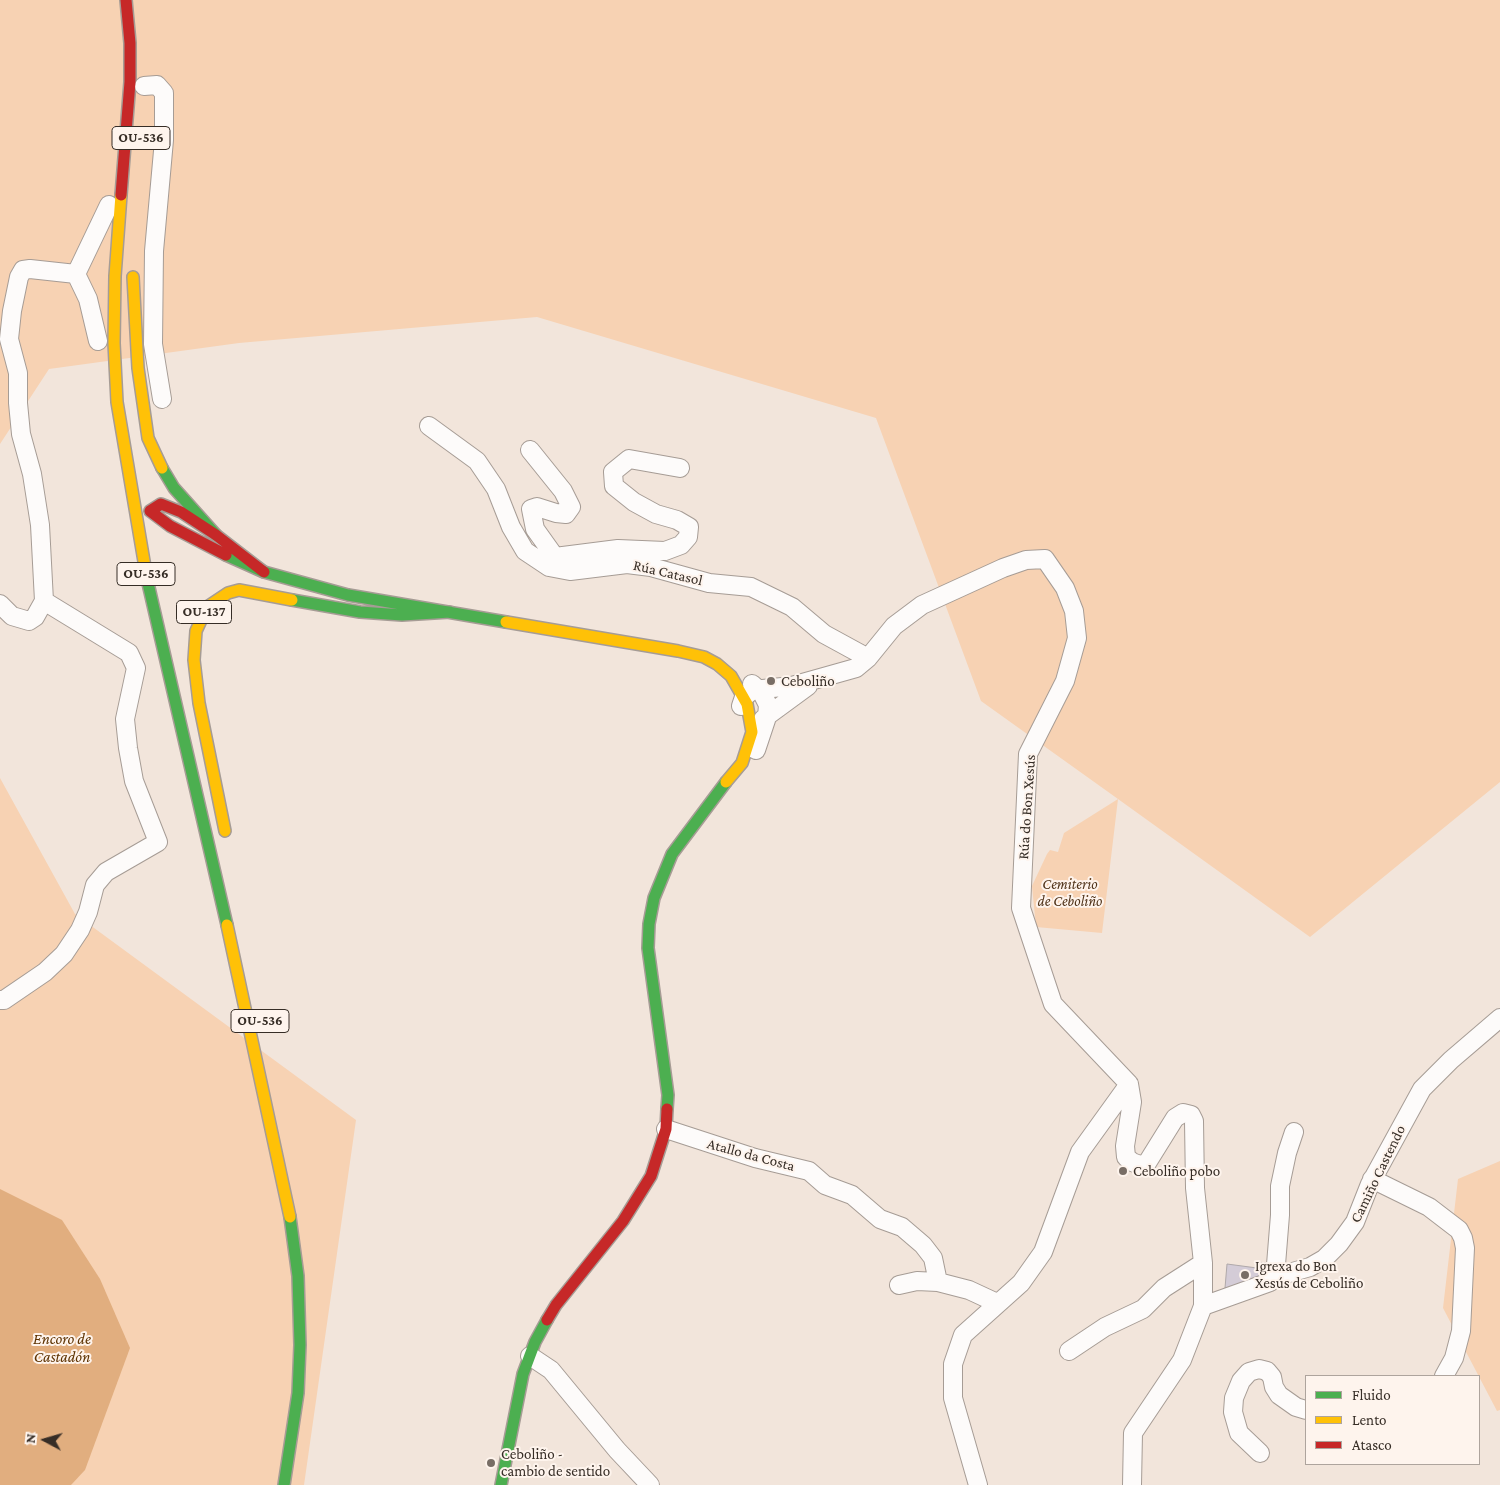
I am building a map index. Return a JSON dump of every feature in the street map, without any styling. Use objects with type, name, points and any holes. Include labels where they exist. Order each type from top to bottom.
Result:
[{"type":"main road","name":"OU-536","points":[[126,0],[138,137],[115,276],[114,343],[117,402],[135,517],[172,682],[219,865],[248,967],[273,1080]]},
{"type":"main road","points":[[109,204],[115,188],[121,151],[138,137]]},
{"type":"main road","name":"OU-137","points":[[141,454],[133,369],[134,273],[138,368],[148,438],[157,460],[174,488],[216,535]]},
{"type":"main road","name":"OU-137","points":[[115,276],[121,313],[128,422],[138,489],[141,500],[150,506],[170,526],[210,548],[264,572],[329,591],[643,645],[691,662],[714,673]]},
{"type":"main road","points":[[104,365],[108,381],[128,422]]},
{"type":"main road","name":"OU-137","points":[[150,506],[161,504],[168,506],[216,535],[264,572]]},
{"type":"main road","points":[[150,506],[154,530]]},
{"type":"main road","name":"OU-137","points":[[150,506],[147,538],[172,655],[172,682]]},
{"type":"main road","name":"OU-137","points":[[227,844],[199,702],[194,660],[196,631],[207,607],[228,592],[239,590],[360,612],[402,615],[450,612]]},
{"type":"main road","name":"OU-536","points":[[182,662],[219,865],[284,1181],[298,1276],[300,1345],[298,1394],[284,1485]]},
{"type":"main road","points":[[710,801],[728,769],[738,739]]},
{"type":"main road","points":[[502,1485],[523,1374],[530,1356],[556,1305],[623,1221],[658,1159],[666,1129],[668,1095],[648,948],[648,924],[654,898],[672,854],[710,801],[734,774]]},
{"type":"street","points":[[144,87],[157,85],[164,93],[164,140],[154,251],[153,344],[162,399]]},
{"type":"street","points":[[138,137],[164,140]]},
{"type":"street","points":[[76,274],[109,204]]},
{"type":"street","points":[[0,604],[12,616],[29,621],[35,617],[44,601],[40,525],[32,474],[21,434],[18,373],[9,339],[19,277],[23,270],[30,269],[76,274]]},
{"type":"street","points":[[76,274],[88,299],[99,345]]},
{"type":"street","name":"Rúa Catasol","points":[[430,426],[477,461],[496,489],[511,526],[525,551],[570,571],[627,564],[650,566],[710,583],[751,587],[792,607],[824,634],[868,658]]},
{"type":"street","points":[[530,450],[563,491],[571,506],[566,514],[537,507],[531,509],[535,529],[552,562],[618,549],[665,551],[681,545],[688,537],[689,527],[677,520],[656,514],[634,502],[614,486],[613,472],[629,459],[680,468]]},
{"type":"street","name":"Rúa do Bon Xesús","points":[[744,694],[781,688],[856,668],[868,658],[894,626],[922,605],[1026,560],[1045,559],[1065,588],[1074,611],[1077,638],[1065,680],[1028,754],[1022,908],[1053,1004],[1130,1084]]},
{"type":"street","points":[[0,1000],[4,1000],[45,972],[64,954],[80,930],[95,884],[106,872],[158,842],[134,781],[128,748],[125,718],[136,668],[129,653],[44,601]]},
{"type":"street","points":[[714,673],[744,694],[768,705],[750,718],[738,739]]},
{"type":"street","points":[[714,673],[733,692],[750,718]]},
{"type":"street","name":"Rúa do Bon Xesús","points":[[750,718],[824,678]]},
{"type":"street","points":[[734,774],[750,762],[750,718],[741,702],[744,694]]},
{"type":"street","name":"Camiño Castendo","points":[[1203,1306],[1270,1282],[1275,1277],[1310,1267],[1324,1259],[1339,1244],[1356,1222],[1372,1179],[1422,1090],[1451,1060],[1491,1028],[1500,1018]]},
{"type":"street","points":[[1130,1084],[1132,1102],[1125,1146],[1126,1157],[1132,1162],[1140,1165],[1147,1163],[1175,1118],[1183,1113],[1191,1115],[1194,1121],[1195,1188],[1204,1271],[1203,1306],[1182,1360],[1133,1433],[1132,1485]]},
{"type":"street","points":[[978,1485],[953,1398],[954,1364],[963,1335],[1021,1283],[1043,1252],[1080,1152],[1130,1084]]},
{"type":"street","name":"Atallo da Costa","points":[[666,1129],[755,1158],[809,1171],[826,1185],[852,1195],[880,1219],[902,1227],[923,1245],[933,1258],[938,1282]]},
{"type":"street","points":[[1275,1277],[1280,1215],[1280,1186],[1286,1153],[1294,1132]]},
{"type":"street","points":[[1372,1179],[1429,1207],[1459,1230],[1463,1238],[1465,1248],[1461,1330],[1454,1358],[1445,1375]]},
{"type":"street","points":[[1069,1352],[1105,1327],[1143,1310],[1164,1288],[1204,1271]]},
{"type":"street","points":[[899,1285],[917,1282],[938,1282],[968,1290],[997,1303]]},
{"type":"street","points":[[530,1356],[551,1370],[617,1450],[650,1485]]},
{"type":"street","points":[[1260,1453],[1239,1433],[1234,1421],[1234,1398],[1240,1381],[1249,1372],[1260,1369],[1267,1371],[1272,1377],[1274,1387],[1279,1394],[1296,1407],[1305,1410]]},
{"type":"green space","points":[[0,0],[1500,0],[1500,782],[1310,937],[981,701],[876,418],[537,317],[239,343],[49,369],[0,444]]},
{"type":"green space","points":[[0,778],[75,914],[356,1120],[304,1485],[0,1485]]},
{"type":"green space","name":"Cemiterio de Ceboliño","points":[[1118,799],[1102,933],[1036,927],[1032,886],[1047,854],[1050,850],[1058,852],[1064,833]]},
{"type":"green space","points":[[1500,1161],[1500,1410],[1497,1411],[1480,1379],[1480,1375],[1478,1375],[1443,1308],[1458,1179]]},
{"type":"water","name":"Encoro de Castadón","points":[[0,1189],[62,1220],[100,1279],[130,1348],[85,1470],[71,1485],[0,1485]]},
{"type":"building","name":"Igrexa do Bon Xesús de Ceboliño","points":[[1258,1262],[1266,1263],[1262,1284],[1242,1283],[1241,1290],[1225,1288],[1227,1264],[1257,1268]]},
{"type":"traffic: fast","points":[[162,468],[174,488],[216,535]]},
{"type":"traffic: fast","points":[[226,555],[264,572],[348,595],[506,622]]},
{"type":"traffic: fast","points":[[147,579],[227,925]]},
{"type":"traffic: fast","points":[[292,600],[360,612],[402,615],[450,612]]},
{"type":"traffic: fast","points":[[667,1109],[668,1095],[648,948],[649,924],[654,898],[672,854],[726,782]]},
{"type":"traffic: fast","points":[[284,1485],[298,1393],[300,1345],[298,1276],[290,1217]]},
{"type":"traffic: fast","points":[[501,1485],[523,1374],[535,1342],[547,1320]]},
{"type":"traffic: slow","points":[[121,195],[115,276],[114,343],[117,402],[147,579]]},
{"type":"traffic: slow","points":[[133,277],[138,368],[148,438],[162,468]]},
{"type":"traffic: slow","points":[[225,831],[199,703],[194,660],[196,631],[207,607],[228,593],[239,590],[292,600]]},
{"type":"traffic: slow","points":[[506,622],[678,651],[704,657],[717,664],[731,676],[747,704],[752,732],[742,763],[726,782]]},
{"type":"traffic: slow","points":[[227,925],[290,1217]]},
{"type":"traffic: jam","points":[[121,195],[130,82],[130,43],[126,0]]},
{"type":"traffic: jam","points":[[226,555],[170,526],[150,511],[161,504],[181,512],[216,535],[264,572]]},
{"type":"traffic: jam","points":[[547,1320],[556,1305],[623,1221],[651,1176],[666,1129],[667,1109]]},
{"type":"place","name":"Ceboliño","points":[[771,681]]},
{"type":"place","name":"Ceboliño pobo","points":[[1123,1171]]},
{"type":"place","name":"Igrexa do Bon Xesús de Ceboliño","points":[[1245,1275]]},
{"type":"place","name":"Ceboliño - cambio de sentido","points":[[491,1463]]}]
